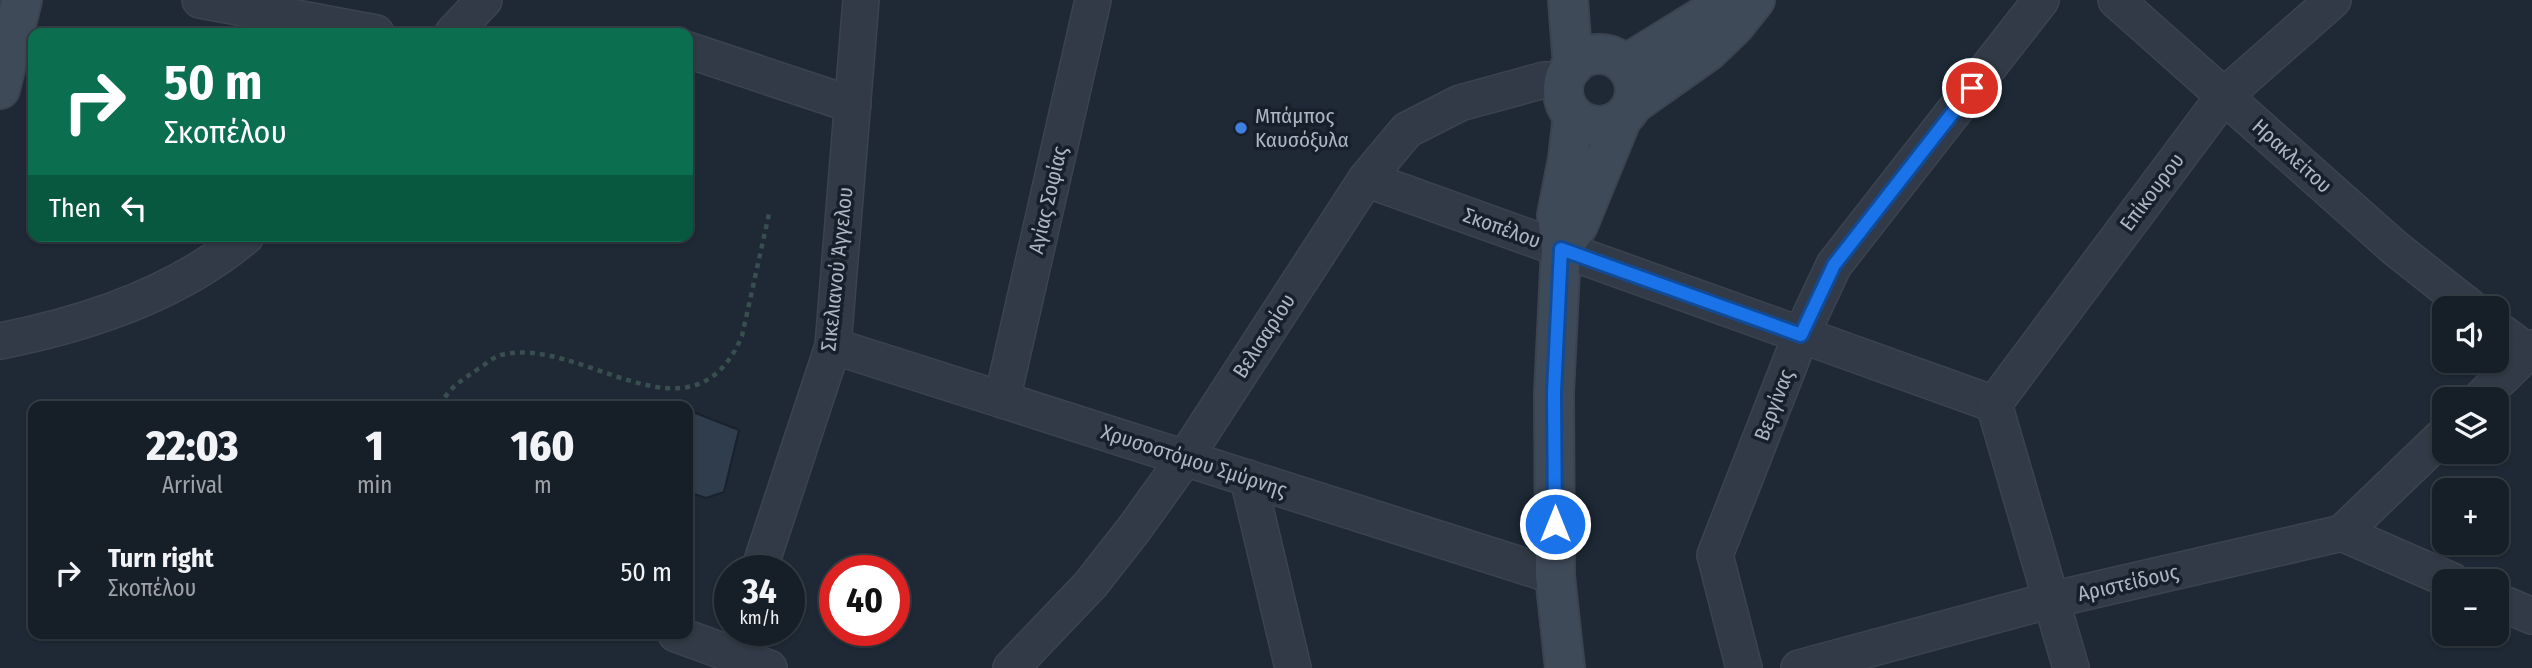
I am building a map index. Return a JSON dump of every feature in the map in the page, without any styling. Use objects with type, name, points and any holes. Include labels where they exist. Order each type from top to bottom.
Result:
[{"type":"street","points":[[200,0],[349,28]]},
{"type":"street","points":[[458,28],[484,0]]},
{"type":"street","name":"Σικελιανού Άγγελου","points":[[764,555],[833,346],[861,0]]},
{"type":"street","name":"Αγίας Σοφίας","points":[[1002,400],[1093,0]]},
{"type":"street","points":[[1565,668],[1555,576],[1554,393],[1561,249],[1557,215],[1587,76],[1568,0]]},
{"type":"street","points":[[1594,0],[1584,123],[1596,126],[1609,125],[1708,51],[1735,26],[1755,0]]},
{"type":"street","points":[[1587,76],[1714,10],[1744,0]]},
{"type":"street","name":"Βεργίνας","points":[[1744,668],[1715,555],[1801,335],[1834,265],[2041,0]]},
{"type":"street","name":"Ηρακλείτου","points":[[2116,0],[2395,248],[2456,296]]},
{"type":"street","name":"Επίκουρου","points":[[1994,404],[2224,96],[2333,0]]},
{"type":"street","points":[[0,89],[22,49],[14,4]]},
{"type":"street","points":[[693,52],[853,105]]},
{"type":"street","points":[[1561,249],[1578,225],[1636,90],[1633,77],[1587,76]]},
{"type":"street","name":"Βελισαρίου","points":[[1012,668],[1091,584],[1185,458],[1366,179],[1407,130],[1460,103],[1544,80],[1587,76]]},
{"type":"street","name":"Σκοπέλου","points":[[1366,179],[1994,404]]},
{"type":"street","points":[[0,341],[52,331],[160,291],[201,269],[238,242]]},
{"type":"street","points":[[2493,387],[2531,352],[2509,337]]},
{"type":"street","name":"Χρυσοστόμου Σμύρνης","points":[[833,346],[1555,576]]},
{"type":"street","points":[[1994,404],[2071,668]]},
{"type":"street","points":[[2432,446],[2342,533],[2432,572]]},
{"type":"street","points":[[1248,478],[1293,668]]},
{"type":"street","name":"Αριστείδους","points":[[1799,668],[2051,600],[2342,533]]},
{"type":"street","points":[[2509,606],[2532,616]]},
{"type":"street","points":[[693,636],[714,639]]},
{"type":"street","points":[[741,646],[769,668]]},
{"type":"path","points":[[443,401],[448,391],[499,356],[530,352],[666,390],[688,387],[708,379],[735,352],[742,336],[769,214]]},
{"type":"building","points":[[693,412],[739,430],[724,492],[706,498],[693,494]]},
{"type":"place","name":"Μπάμπος Καυσόξυλα","points":[[1241,128]]},
{"type":"route","points":[[1555,524],[1554,393],[1561,249],[1801,335],[1834,265],[1972,88]]}]
